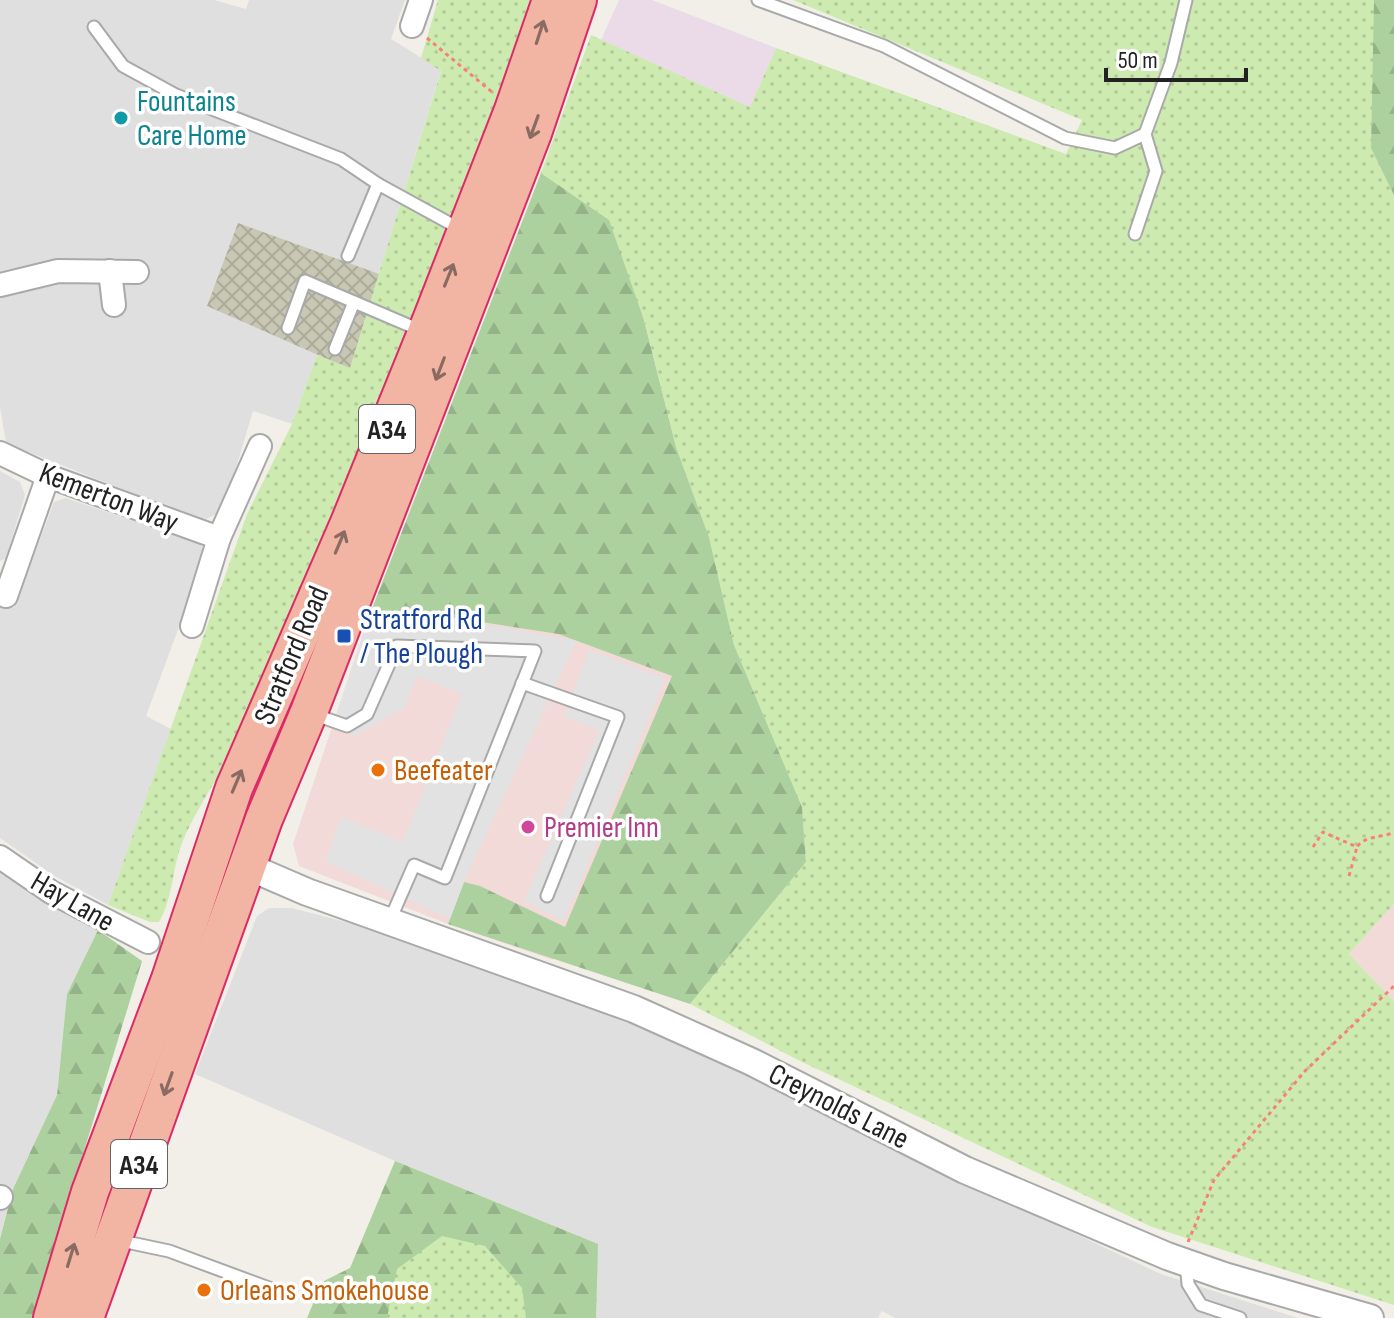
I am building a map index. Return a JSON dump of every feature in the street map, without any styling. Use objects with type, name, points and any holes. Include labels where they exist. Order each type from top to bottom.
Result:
[{"type":"highway","name":"Stratford Road","points":[[85,1318],[234,905],[229,860],[234,788],[349,523],[426,333],[513,110],[551,0]]},
{"type":"highway","name":"Stratford Road","points":[[229,860],[264,819],[309,712],[533,133],[578,0]]},
{"type":"highway","name":"A34","points":[[52,1318],[90,1192],[170,979],[187,965],[229,860]]},
{"type":"street","points":[[412,26],[421,0]]},
{"type":"street","points":[[0,285],[58,271],[137,272]]},
{"type":"street","points":[[110,271],[114,305]]},
{"type":"street","name":"Kemerton Way","points":[[192,626],[219,538],[260,446]]},
{"type":"street","name":"Kemerton Way","points":[[0,453],[48,476],[219,538]]},
{"type":"street","points":[[7,581],[48,476]]},
{"type":"street","name":"Hay Lane","points":[[0,857],[51,892],[148,942]]},
{"type":"street","name":"Creynolds Lane","points":[[229,860],[307,892],[634,1009],[752,1062],[965,1170],[1184,1262],[1370,1318]]},
{"type":"street","name":"Creynolds Lane","points":[[234,905],[252,896],[307,892]]},
{"type":"lane","points":[[758,0],[884,46],[1065,138],[1115,148],[1145,134]]},
{"type":"lane","points":[[1135,234],[1156,171],[1145,134],[1171,63],[1186,0]]},
{"type":"lane","points":[[94,27],[123,66],[162,88],[276,136],[341,159],[378,184],[466,232]]},
{"type":"lane","points":[[348,256],[378,184]]},
{"type":"lane","points":[[288,328],[305,281],[426,333]]},
{"type":"lane","points":[[335,349],[354,302]]},
{"type":"lane","points":[[309,712],[347,726],[367,714],[397,646],[535,651],[445,878],[414,865],[390,920]]},
{"type":"lane","points":[[522,683],[618,717],[547,896]]},
{"type":"lane","points":[[112,1239],[151,1250],[169,1251],[277,1291]]},
{"type":"lane","points":[[1184,1262],[1188,1284],[1201,1305],[1240,1318]]},
{"type":"path","points":[[412,26],[513,110]]},
{"type":"path","points":[[1313,847],[1323,832],[1357,847]]},
{"type":"path","points":[[1349,876],[1360,842],[1394,832]]},
{"type":"path","points":[[1184,1262],[1214,1180],[1305,1071],[1394,986]]},
{"type":"shaded area","points":[[0,0],[214,0],[246,9],[249,0],[405,0],[391,39],[441,70],[350,369],[317,355],[292,424],[253,411],[223,511],[202,521],[6,443],[0,407]]},
{"type":"shaded area","points":[[619,0],[652,0],[776,48],[750,107],[601,40]]},
{"type":"shaded area","points":[[238,223],[379,274],[350,369],[207,306]]},
{"type":"shaded area","points":[[0,471],[20,482],[25,495],[6,558],[0,561]]},
{"type":"shaded area","points":[[66,498],[200,544],[206,554],[146,716],[171,729],[108,905],[53,875],[0,838],[0,603],[14,608],[54,502]]},
{"type":"shaded area","points":[[449,617],[558,634],[673,676],[553,960],[448,924],[299,866],[293,844],[368,619]]},
{"type":"shaded area","points":[[449,617],[576,641],[464,882],[450,919],[326,861],[341,817],[403,842],[462,694],[417,676],[405,707],[355,736],[333,725],[368,619]]},
{"type":"shaded area","points":[[589,650],[665,679],[564,921],[524,901],[599,730],[564,716]]},
{"type":"shaded area","points":[[0,871],[43,901],[98,930],[67,994],[57,1095],[13,1189],[0,1239]]},
{"type":"shaded area","points":[[1394,904],[1394,1001],[1349,954]]},
{"type":"shaded area","points":[[269,908],[292,908],[361,926],[491,968],[692,1042],[1003,1200],[1161,1274],[1298,1318],[895,1318],[882,1311],[878,1318],[596,1318],[597,1244],[195,1074],[257,916]]},
{"type":"green space","points":[[438,0],[539,0],[492,135],[227,775],[218,776],[194,817],[179,853],[164,913],[159,922],[150,922],[108,905],[247,514],[292,424],[317,355],[350,368],[441,71],[421,58]]},
{"type":"green space","points":[[793,0],[1394,0],[1394,904],[1349,954],[1394,1001],[1394,1305],[1152,1227],[800,1061],[690,1004],[806,862],[802,807],[734,645],[709,537],[676,447],[644,319],[599,213],[541,173],[591,35],[750,107],[776,48],[1066,154],[1082,120]]},
{"type":"green space","points":[[1374,0],[1394,0],[1394,195],[1371,148]]},
{"type":"green space","points":[[541,173],[609,220],[644,320],[676,447],[709,537],[734,645],[802,807],[806,862],[690,1004],[448,924],[464,882],[480,886],[565,927],[672,676],[558,634],[449,617],[368,619]]},
{"type":"green space","points":[[98,930],[142,961],[33,1318],[0,1318],[0,1239],[13,1189],[57,1095],[67,994]]},
{"type":"green space","points":[[395,1161],[598,1244],[596,1318],[349,1318]]},
{"type":"green space","points":[[395,1161],[598,1244],[596,1318],[526,1318],[522,1288],[485,1246],[442,1236],[397,1269],[387,1318],[307,1318],[322,1282],[350,1268]]},
{"type":"place","name":"Fountains Care Home","points":[[121,118]]},
{"type":"place","name":"Stratford Rd / The Plough","points":[[344,636]]},
{"type":"place","name":"Beefeater","points":[[378,770]]},
{"type":"place","name":"Premier Inn","points":[[528,827]]},
{"type":"place","name":"Orleans Smokehouse","points":[[204,1290]]}]
